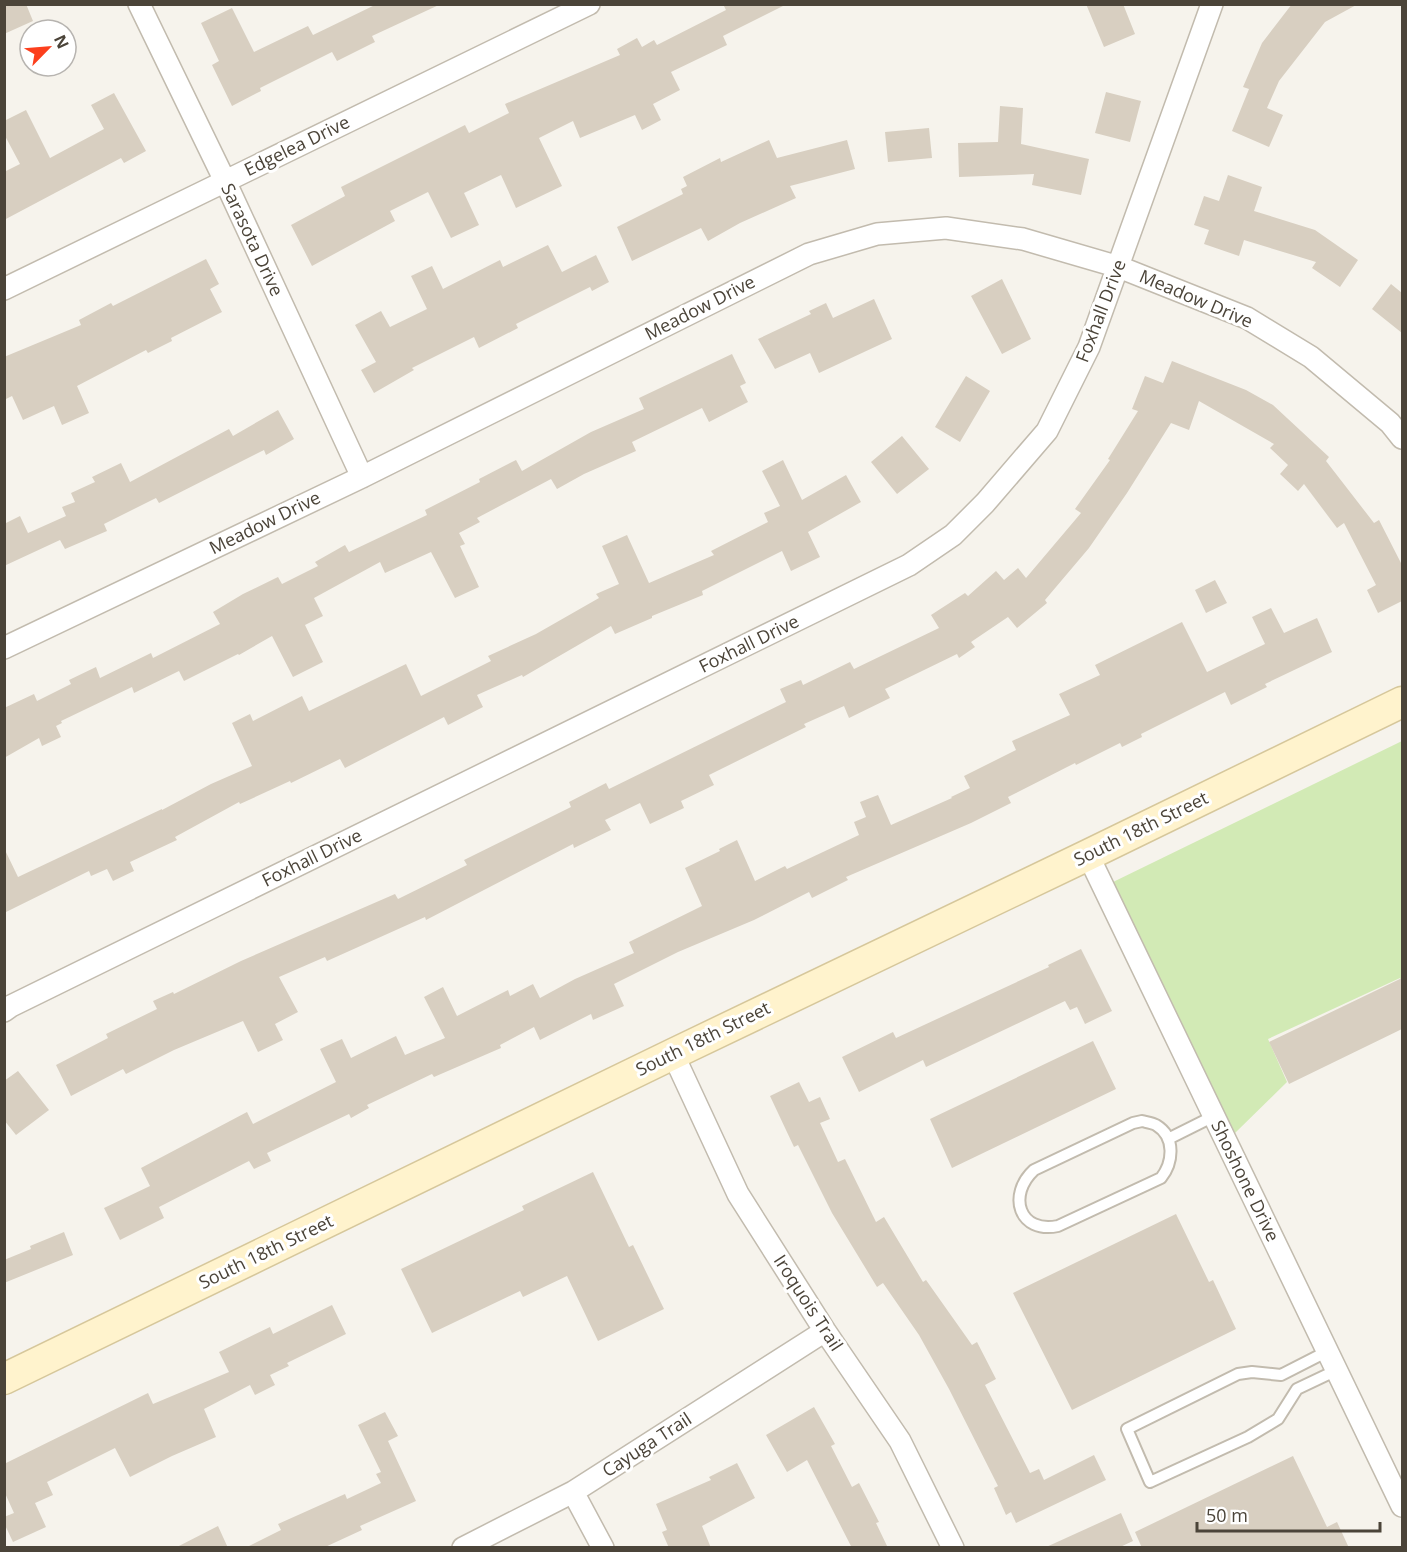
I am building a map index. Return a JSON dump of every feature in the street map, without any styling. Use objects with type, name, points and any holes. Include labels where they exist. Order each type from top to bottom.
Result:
[{"type":"main road","name":"South 18th Street","points":[[4,1379],[1402,702]]},
{"type":"street","name":"Sarasota Drive","points":[[140,4],[362,477]]},
{"type":"street","name":"Edgelea Drive","points":[[4,289],[589,4]]},
{"type":"street","name":"Foxhall Drive","points":[[4,1011],[909,565],[953,535],[985,503],[1047,431],[1089,347],[1212,4]]},
{"type":"street","name":"Meadow Drive","points":[[4,648],[362,477],[809,254],[877,234],[946,228],[1023,239],[1119,267],[1247,318],[1311,357],[1390,423],[1402,438]]},
{"type":"street","name":"Shoshone Drive","points":[[1088,855],[1402,1506]]},
{"type":"street","name":"Iroquois Trail","points":[[673,1054],[738,1194],[825,1331],[900,1441],[953,1548]]},
{"type":"street","name":"Cayuga Trail","points":[[463,1548],[573,1492],[825,1331]]},
{"type":"street","points":[[573,1492],[603,1548]]},
{"type":"lane","points":[[1168,1139],[1214,1116]]},
{"type":"lane","points":[[1142,1121],[1157,1126],[1168,1139],[1172,1157],[1161,1178],[1058,1226],[1045,1229],[1026,1219],[1018,1200],[1025,1178],[1034,1170],[1133,1123],[1142,1121]]},
{"type":"lane","points":[[1332,1361],[1297,1389],[1278,1419],[1248,1437],[1150,1482],[1127,1429],[1238,1374],[1252,1372],[1281,1375],[1332,1361]]},
{"type":"green space","points":[[1402,741],[1402,982],[1400,978],[1268,1039],[1287,1082],[1235,1133],[1111,883]]},
{"type":"building","points":[[4,4],[26,4],[32,18],[18,18],[18,28],[4,34]]},
{"type":"building","points":[[377,4],[441,4],[372,36],[375,42],[337,61],[332,52],[260,88],[261,91],[232,106],[212,65],[219,61],[201,23],[232,8],[254,52],[308,26],[313,35]]},
{"type":"building","points":[[723,4],[787,4],[723,36],[727,45],[671,72],[680,90],[653,104],[661,120],[642,130],[635,115],[580,138],[573,121],[539,138],[562,186],[516,208],[501,175],[464,193],[479,225],[451,238],[428,192],[390,211],[395,221],[312,266],[291,225],[345,196],[341,187],[465,125],[469,133],[509,113],[505,104],[620,55],[617,49],[637,38],[642,47],[654,40],[657,45],[726,10]]},
{"type":"building","points":[[1086,4],[1123,4],[1135,34],[1104,47]]},
{"type":"building","points":[[1292,4],[1358,4],[1325,22],[1279,81],[1267,108],[1283,115],[1269,147],[1232,131],[1249,89],[1243,87],[1262,43]]},
{"type":"building","points":[[1106,92],[1141,101],[1130,142],[1095,133]]},
{"type":"building","points":[[114,93],[146,151],[124,163],[121,158],[4,220],[4,172],[20,164],[4,134],[4,121],[26,110],[50,158],[104,129],[91,105]]},
{"type":"building","points":[[1000,106],[1023,108],[1021,144],[1089,159],[1081,195],[1032,185],[1034,174],[959,177],[958,143],[998,142]]},
{"type":"building","points":[[929,128],[932,158],[888,162],[885,132]]},
{"type":"building","points":[[769,140],[777,158],[847,140],[855,169],[790,186],[796,198],[740,223],[708,241],[701,228],[632,261],[617,227],[683,194],[681,189],[687,186],[683,177],[720,158],[721,162]]},
{"type":"building","points":[[1228,175],[1262,187],[1254,211],[1315,230],[1358,260],[1340,287],[1312,268],[1316,262],[1244,240],[1239,256],[1204,244],[1209,230],[1194,225],[1204,196],[1219,201]]},
{"type":"building","points":[[548,245],[562,272],[596,255],[609,282],[592,291],[590,287],[516,324],[518,328],[479,348],[474,337],[412,368],[414,370],[374,393],[361,370],[376,362],[355,325],[381,311],[390,327],[427,309],[411,276],[432,266],[443,289],[500,260],[503,267]]},
{"type":"building","points":[[206,259],[219,284],[210,289],[222,312],[171,338],[172,341],[148,353],[146,350],[77,386],[89,413],[62,425],[54,406],[23,420],[12,396],[4,400],[4,357],[81,325],[79,320],[111,303],[113,306]]},
{"type":"building","points":[[1002,279],[1031,339],[1002,354],[971,296]]},
{"type":"building","points":[[1391,284],[1402,293],[1402,333],[1372,309]]},
{"type":"building","points":[[874,299],[892,339],[819,373],[810,353],[775,369],[758,339],[811,314],[809,311],[826,303],[833,318]]},
{"type":"building","points":[[732,354],[746,383],[740,386],[748,402],[709,422],[702,408],[632,442],[636,451],[584,474],[557,489],[551,479],[477,518],[480,522],[459,533],[465,544],[460,546],[479,587],[455,598],[431,552],[385,573],[380,562],[314,598],[323,616],[305,625],[323,662],[293,677],[272,636],[239,655],[184,681],[179,671],[134,693],[132,687],[61,721],[62,723],[56,726],[61,737],[42,746],[39,738],[4,758],[4,708],[34,694],[37,701],[71,684],[69,680],[96,667],[100,678],[151,653],[153,658],[220,624],[213,612],[243,594],[278,577],[282,584],[318,566],[315,562],[345,545],[349,552],[427,515],[425,510],[480,482],[479,479],[516,460],[522,471],[591,432],[644,409],[639,398]]},
{"type":"building","points":[[1172,361],[1246,390],[1273,405],[1329,457],[1326,461],[1374,523],[1379,520],[1402,565],[1402,601],[1378,613],[1367,590],[1376,585],[1344,523],[1337,528],[1304,484],[1298,491],[1280,474],[1288,465],[1270,448],[1274,444],[1199,401],[1189,430],[1171,423],[1089,548],[1045,600],[1047,603],[1017,628],[1008,617],[971,642],[975,647],[959,658],[957,654],[885,689],[890,698],[849,718],[844,706],[804,724],[806,727],[709,775],[714,785],[681,801],[684,808],[650,824],[640,803],[605,820],[611,830],[574,848],[573,844],[426,920],[425,917],[327,961],[325,957],[279,977],[298,1012],[275,1024],[283,1040],[258,1052],[243,1021],[174,1050],[126,1074],[123,1069],[71,1096],[56,1065],[108,1038],[106,1034],[157,1009],[153,1001],[173,992],[174,994],[241,961],[395,894],[398,899],[467,865],[464,860],[571,807],[569,802],[606,783],[609,789],[786,702],[780,689],[801,680],[803,685],[850,662],[854,669],[939,628],[931,615],[965,593],[968,596],[996,571],[1004,580],[1018,568],[1026,578],[1081,513],[1075,509],[1110,460],[1108,459],[1138,411],[1132,409],[1145,376],[1163,383]]},
{"type":"building","points":[[966,376],[990,391],[960,442],[935,427]]},
{"type":"building","points":[[278,410],[294,439],[266,455],[264,450],[159,503],[156,498],[104,524],[107,531],[65,549],[60,540],[4,566],[4,524],[20,516],[28,533],[66,516],[62,507],[75,502],[71,493],[95,482],[92,477],[121,463],[130,482],[229,429],[233,436]]},
{"type":"building","points":[[902,436],[929,469],[897,494],[871,462]]},
{"type":"building","points":[[783,460],[802,500],[846,475],[861,502],[808,532],[820,557],[791,571],[782,551],[702,591],[703,595],[615,634],[611,626],[523,677],[522,675],[477,695],[483,707],[448,725],[444,717],[345,768],[340,759],[291,783],[290,781],[240,804],[239,802],[175,837],[177,840],[130,862],[134,871],[113,881],[107,869],[91,876],[89,871],[4,913],[4,848],[18,877],[252,766],[232,723],[250,714],[253,721],[302,696],[309,711],[406,664],[421,696],[491,661],[488,656],[536,634],[599,598],[596,594],[619,584],[602,546],[627,535],[649,583],[714,555],[711,551],[768,522],[764,513],[780,506],[762,471]]},
{"type":"building","points":[[1215,580],[1227,603],[1206,613],[1195,590]]},
{"type":"building","points":[[1271,608],[1284,633],[1317,618],[1332,652],[1265,684],[1267,687],[1231,705],[1225,692],[1141,734],[1142,737],[1122,747],[1120,743],[1008,797],[1011,803],[971,823],[846,877],[848,880],[812,898],[809,892],[754,920],[678,952],[614,984],[624,1006],[593,1020],[591,1014],[540,1040],[534,1027],[500,1045],[501,1048],[434,1077],[432,1074],[367,1105],[369,1108],[351,1118],[349,1114],[267,1153],[271,1161],[254,1169],[249,1161],[159,1207],[164,1218],[120,1240],[104,1208],[150,1186],[141,1168],[247,1112],[253,1124],[336,1082],[320,1049],[342,1039],[351,1058],[396,1036],[405,1055],[445,1038],[424,997],[443,987],[457,1016],[508,990],[510,996],[533,984],[540,998],[575,979],[634,953],[629,942],[702,906],[685,868],[720,851],[719,849],[737,840],[755,881],[785,866],[787,869],[859,835],[854,822],[866,817],[860,802],[878,795],[891,825],[970,788],[964,776],[1016,750],[1012,741],[1070,715],[1059,694],[1100,675],[1095,665],[1182,622],[1207,672],[1265,644],[1252,617]]},
{"type":"building","points":[[1081,949],[1112,1011],[1085,1024],[1077,1007],[1070,1010],[1065,1001],[926,1067],[923,1060],[859,1092],[842,1057],[893,1032],[896,1038],[1049,967],[1048,965]]},
{"type":"building","points":[[1402,978],[1402,1029],[1289,1084],[1269,1042]]},
{"type":"building","points":[[1093,1041],[1116,1089],[952,1168],[930,1119]]},
{"type":"building","points":[[18,1071],[49,1110],[16,1135],[4,1120],[4,1081]]},
{"type":"building","points":[[799,1082],[809,1102],[820,1097],[830,1119],[820,1123],[838,1162],[845,1159],[876,1222],[884,1217],[923,1282],[926,1280],[972,1345],[977,1342],[996,1379],[985,1385],[1030,1473],[1039,1469],[1044,1480],[1094,1455],[1106,1480],[1016,1523],[1011,1512],[1006,1515],[994,1488],[998,1486],[919,1335],[883,1283],[877,1287],[832,1213],[798,1145],[794,1147],[770,1096]]},
{"type":"building","points":[[593,1172],[629,1247],[633,1245],[664,1309],[598,1341],[567,1276],[523,1297],[520,1291],[432,1333],[401,1269],[524,1210],[522,1206]]},
{"type":"building","points":[[1176,1214],[1209,1282],[1213,1280],[1236,1329],[1072,1410],[1013,1293]]},
{"type":"building","points":[[64,1232],[73,1255],[4,1283],[4,1260]]},
{"type":"building","points":[[332,1305],[346,1334],[287,1363],[289,1366],[270,1375],[275,1385],[255,1395],[250,1385],[204,1409],[216,1437],[130,1477],[115,1448],[47,1482],[53,1495],[35,1503],[46,1527],[13,1542],[4,1523],[4,1517],[14,1513],[4,1491],[4,1464],[148,1393],[153,1404],[229,1372],[219,1352],[270,1327],[273,1334]]},
{"type":"building","points":[[814,1407],[835,1444],[831,1446],[852,1487],[859,1483],[879,1522],[876,1523],[888,1548],[852,1548],[807,1460],[787,1472],[766,1435]]},
{"type":"building","points":[[385,1412],[398,1436],[388,1441],[416,1501],[360,1526],[362,1530],[323,1548],[245,1548],[281,1530],[278,1524],[345,1494],[347,1499],[381,1483],[376,1474],[381,1472],[358,1425]]},
{"type":"building","points":[[1293,1456],[1327,1527],[1337,1522],[1349,1548],[1142,1548],[1135,1532]]},
{"type":"building","points":[[737,1463],[755,1498],[702,1526],[711,1548],[669,1548],[662,1532],[667,1530],[656,1504],[711,1480],[709,1477]]},
{"type":"building","points":[[1121,1513],[1133,1541],[1118,1548],[1044,1548]]},
{"type":"building","points":[[218,1526],[228,1548],[175,1548]]}]
